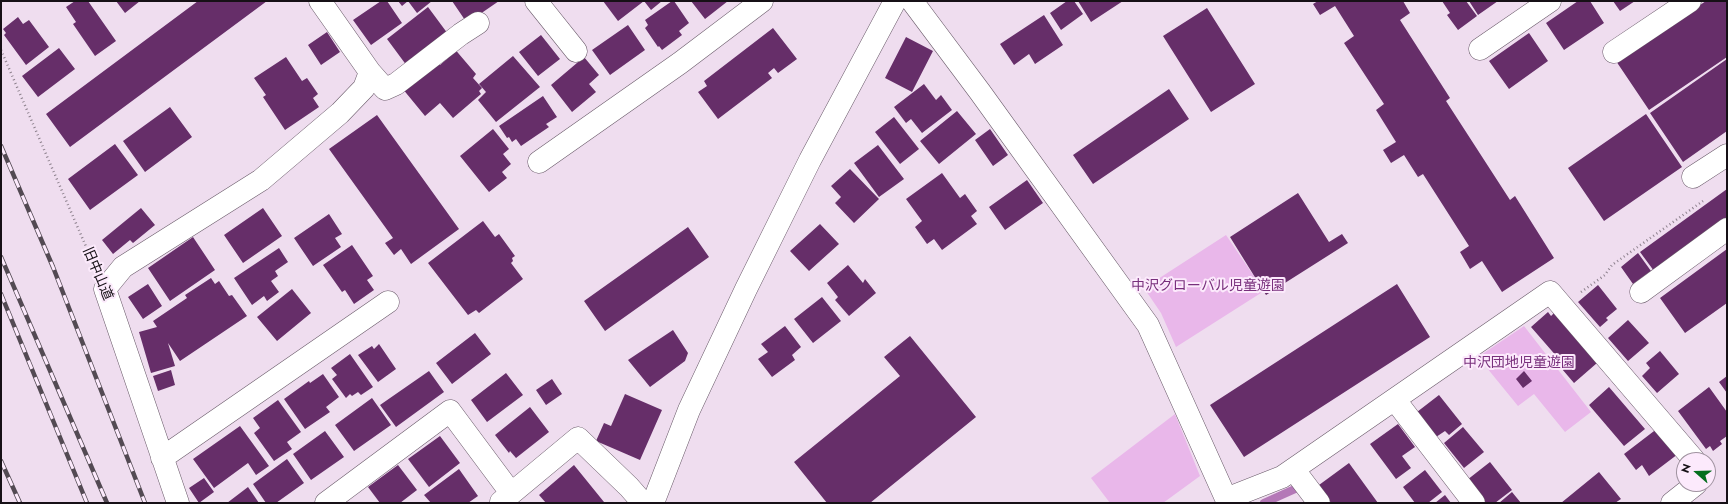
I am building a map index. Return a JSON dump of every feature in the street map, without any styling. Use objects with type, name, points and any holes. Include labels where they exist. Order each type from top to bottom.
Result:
[{"type":"street","points":[[320,1],[370,72],[385,89],[396,84],[461,34],[478,23]]},
{"type":"street","points":[[536,1],[576,51]]},
{"type":"street","points":[[539,162],[680,63],[762,1]]},
{"type":"street","points":[[653,503],[688,410],[746,289],[810,160],[895,1]]},
{"type":"street","points":[[912,1],[980,92],[1148,325],[1227,501],[1282,477],[1294,470],[1550,292],[1687,452]]},
{"type":"street","points":[[1480,49],[1550,1]]},
{"type":"street","points":[[1614,52],[1690,1]]},
{"type":"street","points":[[105,289],[123,267],[261,180],[340,113],[364,88],[370,72]]},
{"type":"street","points":[[1694,177],[1727,155]]},
{"type":"street","points":[[1641,292],[1727,229]]},
{"type":"street","name":"旧中山道","points":[[105,289],[178,503]]},
{"type":"street","points":[[162,458],[388,302]]},
{"type":"street","points":[[1395,400],[1474,503]]},
{"type":"street","points":[[337,500],[450,411],[506,498],[578,438],[629,487],[643,503]]},
{"type":"street","points":[[1294,470],[1319,503]]},
{"type":"street","points":[[1672,503],[1686,492]]},
{"type":"path","name":"旧中山道","points":[[1,50],[105,289]]},
{"type":"path","points":[[1561,306],[1605,275],[1612,265],[1708,197]]},
{"type":"green space","name":"中沢グローバル児童遊園","points":[[1226,235],[1264,291],[1176,347],[1161,313],[1144,288]]},
{"type":"green space","name":"中沢団地児童遊園","points":[[1524,326],[1591,412],[1565,432],[1534,394],[1518,406],[1478,357]]},
{"type":"green space","points":[[1175,414],[1200,476],[1163,503],[1110,503],[1091,478]]},
{"type":"building","points":[[75,1],[88,1],[116,41],[95,56],[73,24],[76,22],[66,7]]},
{"type":"building","points":[[116,1],[140,1],[125,13]]},
{"type":"building","points":[[198,1],[267,1],[70,147],[46,114]]},
{"type":"building","points":[[381,1],[387,1],[402,23],[371,45],[353,20]]},
{"type":"building","points":[[398,1],[408,1],[402,6]]},
{"type":"building","points":[[408,1],[432,1],[417,13]]},
{"type":"building","points":[[452,1],[499,1],[467,23]]},
{"type":"building","points":[[603,1],[644,1],[618,21]]},
{"type":"building","points":[[644,1],[662,1],[651,10]]},
{"type":"building","points":[[674,1],[689,23],[679,31],[682,35],[662,50],[659,46],[658,47],[645,28],[648,25],[645,20]]},
{"type":"building","points":[[691,1],[728,1],[705,19]]},
{"type":"building","points":[[1067,1],[1074,1],[1083,14],[1061,30],[1050,13]]},
{"type":"building","points":[[1078,1],[1123,1],[1091,22]]},
{"type":"building","points":[[1318,1],[1403,1],[1410,13],[1400,20],[1450,98],[1446,101],[1510,200],[1515,196],[1554,258],[1502,292],[1482,261],[1470,269],[1460,252],[1469,246],[1423,174],[1418,177],[1404,155],[1391,163],[1383,150],[1396,142],[1376,110],[1384,104],[1344,43],[1354,36],[1335,6],[1320,15],[1313,4]]},
{"type":"building","points":[[1442,1],[1466,1],[1477,16],[1458,30],[1447,15],[1450,13]]},
{"type":"building","points":[[1469,1],[1498,1],[1478,15]]},
{"type":"building","points":[[1578,1],[1590,1],[1604,23],[1564,50],[1546,23]]},
{"type":"building","points":[[1613,1],[1635,1],[1620,11]]},
{"type":"building","points":[[1706,1],[1727,1],[1727,57],[1649,110],[1616,61]]},
{"type":"building","points":[[428,7],[448,34],[407,66],[387,39]]},
{"type":"building","points":[[1207,8],[1255,84],[1211,112],[1163,36]]},
{"type":"building","points":[[1044,15],[1063,45],[1035,64],[1029,54],[1014,65],[1000,44]]},
{"type":"building","points":[[18,17],[23,24],[29,20],[49,47],[26,65],[4,35],[6,33],[3,29]]},
{"type":"building","points":[[628,25],[645,50],[610,75],[592,50]]},
{"type":"building","points":[[773,28],[797,59],[778,73],[774,68],[768,73],[772,78],[718,119],[698,92],[707,86],[704,81]]},
{"type":"building","points":[[327,32],[340,52],[321,65],[308,45]]},
{"type":"building","points":[[1529,33],[1548,61],[1509,89],[1489,61]]},
{"type":"building","points":[[541,35],[560,59],[538,76],[519,52]]},
{"type":"building","points":[[906,37],[933,51],[912,92],[885,78]]},
{"type":"building","points":[[453,47],[476,74],[473,78],[482,88],[479,91],[481,94],[453,118],[440,103],[425,116],[402,88],[435,59],[440,65],[448,58]]},
{"type":"building","points":[[59,48],[75,69],[38,97],[22,76]]},
{"type":"building","points":[[513,56],[540,87],[496,122],[478,100],[486,92],[479,84]]},
{"type":"building","points":[[286,57],[302,81],[307,78],[318,94],[313,98],[319,107],[285,130],[263,97],[266,95],[254,78]]},
{"type":"building","points":[[584,57],[599,75],[589,84],[596,92],[572,112],[551,85]]},
{"type":"building","points":[[1727,59],[1727,131],[1683,162],[1650,113]]},
{"type":"building","points":[[924,84],[936,100],[941,95],[952,110],[922,133],[911,119],[906,123],[894,107]]},
{"type":"building","points":[[1169,89],[1189,119],[1093,184],[1073,155]]},
{"type":"building","points":[[543,96],[557,117],[546,124],[549,127],[521,146],[516,139],[512,142],[509,137],[507,138],[499,126]]},
{"type":"building","points":[[170,107],[192,137],[145,172],[123,141]]},
{"type":"building","points":[[957,111],[976,134],[939,164],[920,141]]},
{"type":"building","points":[[1646,114],[1682,167],[1604,221],[1568,168]]},
{"type":"building","points":[[377,115],[459,229],[411,264],[401,249],[394,255],[385,243],[393,238],[329,149]]},
{"type":"building","points":[[894,117],[919,149],[900,164],[875,132]]},
{"type":"building","points":[[493,129],[509,149],[503,154],[511,164],[502,172],[507,178],[489,192],[460,156]]},
{"type":"building","points":[[990,129],[1008,155],[993,166],[975,140]]},
{"type":"building","points":[[115,144],[138,175],[90,210],[68,179]]},
{"type":"building","points":[[878,145],[904,179],[879,197],[854,163]]},
{"type":"building","points":[[850,169],[879,199],[854,223],[835,203],[841,197],[831,186]]},
{"type":"building","points":[[942,173],[960,198],[965,194],[977,211],[971,216],[977,224],[942,250],[934,239],[927,244],[915,227],[922,221],[906,199]]},
{"type":"building","points":[[1027,180],[1043,203],[1005,230],[989,207]]},
{"type":"building","points":[[1727,189],[1727,218],[1654,271],[1640,252]]},
{"type":"building","points":[[1298,193],[1329,242],[1342,234],[1348,243],[1266,295],[1230,237]]},
{"type":"building","points":[[141,208],[155,225],[133,243],[130,240],[113,254],[102,240]]},
{"type":"building","points":[[263,208],[282,236],[243,263],[224,235]]},
{"type":"building","points":[[329,214],[342,234],[335,238],[341,247],[313,266],[294,238]]},
{"type":"building","points":[[483,221],[495,237],[499,234],[515,256],[512,258],[513,261],[511,263],[523,279],[479,313],[476,310],[468,315],[428,263]]},
{"type":"building","points":[[820,224],[839,244],[809,271],[790,251]]},
{"type":"building","points":[[688,227],[709,257],[605,331],[584,301]]},
{"type":"building","points":[[193,237],[215,270],[170,301],[148,268]]},
{"type":"building","points":[[352,245],[373,276],[367,280],[374,290],[354,304],[345,290],[342,292],[323,265]]},
{"type":"building","points":[[279,248],[288,262],[275,271],[278,276],[271,281],[279,292],[267,301],[264,296],[252,305],[234,278]]},
{"type":"building","points":[[1727,249],[1727,303],[1685,333],[1660,298]]},
{"type":"building","points":[[1638,253],[1651,271],[1633,284],[1621,267]]},
{"type":"building","points":[[848,265],[863,283],[865,279],[876,293],[849,316],[835,300],[838,297],[827,283]]},
{"type":"building","points":[[211,278],[215,284],[219,281],[229,296],[232,295],[247,316],[180,361],[168,343],[175,366],[151,373],[139,332],[157,327],[153,321],[187,298],[185,295]]},
{"type":"building","points":[[148,284],[162,306],[143,319],[128,297]]},
{"type":"building","points":[[1397,284],[1430,337],[1244,457],[1210,405]]},
{"type":"building","points":[[1598,285],[1617,309],[1606,318],[1608,320],[1600,327],[1578,302]]},
{"type":"building","points":[[292,289],[311,313],[277,341],[257,317]]},
{"type":"building","points":[[822,297],[841,321],[813,343],[794,319]]},
{"type":"building","points":[[1548,312],[1551,316],[1554,313],[1597,363],[1574,383],[1562,369],[1565,366],[1531,327]]},
{"type":"building","points":[[1628,320],[1649,343],[1628,361],[1608,338]]},
{"type":"building","points":[[785,326],[801,347],[792,355],[795,360],[772,377],[758,359],[768,352],[761,344]]},
{"type":"building","points":[[673,330],[688,353],[685,361],[650,387],[628,360]]},
{"type":"building","points":[[475,333],[491,354],[452,384],[436,363]]},
{"type":"building","points":[[910,336],[976,417],[870,503],[827,503],[794,462],[900,376],[884,357]]},
{"type":"building","points":[[379,344],[396,369],[378,382],[358,355],[372,346],[374,349]]},
{"type":"building","points":[[1660,351],[1679,374],[1657,393],[1642,376],[1650,368],[1646,363]]},
{"type":"building","points":[[350,354],[373,387],[361,395],[358,392],[352,396],[350,394],[346,398],[332,379],[337,375],[331,368]]},
{"type":"building","points":[[171,370],[175,385],[158,391],[153,376]]},
{"type":"building","points":[[429,371],[444,392],[396,427],[380,405]]},
{"type":"building","points":[[1524,371],[1532,381],[1523,388],[1516,379]]},
{"type":"building","points":[[506,373],[523,395],[487,422],[471,400]]},
{"type":"building","points":[[323,374],[339,397],[326,407],[330,412],[305,429],[284,399],[309,381],[310,383]]},
{"type":"building","points":[[1727,376],[1727,393],[1719,382]]},
{"type":"building","points":[[552,379],[562,394],[546,405],[536,390]]},
{"type":"building","points":[[1609,387],[1645,429],[1624,446],[1589,405]]},
{"type":"building","points":[[1709,387],[1727,412],[1727,436],[1720,441],[1722,444],[1713,451],[1710,446],[1706,449],[1678,411]]},
{"type":"building","points":[[625,394],[662,410],[640,460],[596,441],[604,423],[611,426]]},
{"type":"building","points":[[1439,395],[1462,424],[1449,435],[1445,431],[1436,437],[1417,412]]},
{"type":"building","points":[[372,398],[391,425],[354,451],[335,425]]},
{"type":"building","points":[[278,400],[301,432],[287,442],[292,449],[274,461],[254,433],[260,428],[253,418]]},
{"type":"building","points":[[530,407],[549,432],[516,458],[510,451],[509,453],[495,435]]},
{"type":"building","points":[[1398,424],[1415,447],[1402,456],[1411,468],[1396,479],[1370,444]]},
{"type":"building","points":[[240,426],[269,466],[256,475],[248,463],[214,488],[193,459]]},
{"type":"building","points":[[1463,427],[1484,452],[1464,468],[1444,443]]},
{"type":"building","points":[[1658,428],[1676,452],[1676,456],[1649,476],[1642,465],[1636,470],[1624,454]]},
{"type":"building","points":[[325,431],[344,457],[311,480],[293,454]]},
{"type":"building","points":[[440,436],[460,463],[429,487],[408,459]]},
{"type":"building","points":[[287,459],[304,483],[276,503],[266,503],[253,484]]},
{"type":"building","points":[[1490,462],[1512,490],[1495,503],[1484,503],[1467,480]]},
{"type":"building","points":[[1349,463],[1378,503],[1331,503],[1319,485]]},
{"type":"building","points":[[398,465],[417,490],[400,503],[380,503],[368,487]]},
{"type":"building","points":[[574,465],[604,502],[603,503],[546,503],[539,495]]},
{"type":"building","points":[[459,469],[478,496],[468,503],[431,503],[424,495]]},
{"type":"building","points":[[1425,470],[1442,492],[1428,503],[1415,503],[1403,487]]},
{"type":"building","points":[[1599,472],[1621,499],[1615,503],[1561,503]]},
{"type":"building","points":[[204,478],[214,492],[199,503],[189,488]]},
{"type":"building","points":[[248,487],[259,503],[227,503]]},
{"type":"building","points":[[1512,492],[1521,503],[1499,503]]},
{"type":"building","points":[[1445,495],[1451,503],[1435,503]]},
{"type":"waterway","points":[[1264,503],[1295,489]]},
{"type":"railway","points":[[1,146],[53,267],[145,503]]},
{"type":"railway","points":[[1,257],[107,503]]},
{"type":"railway","points":[[1,294],[87,503]]},
{"type":"railway","points":[[1,461],[20,503]]}]
